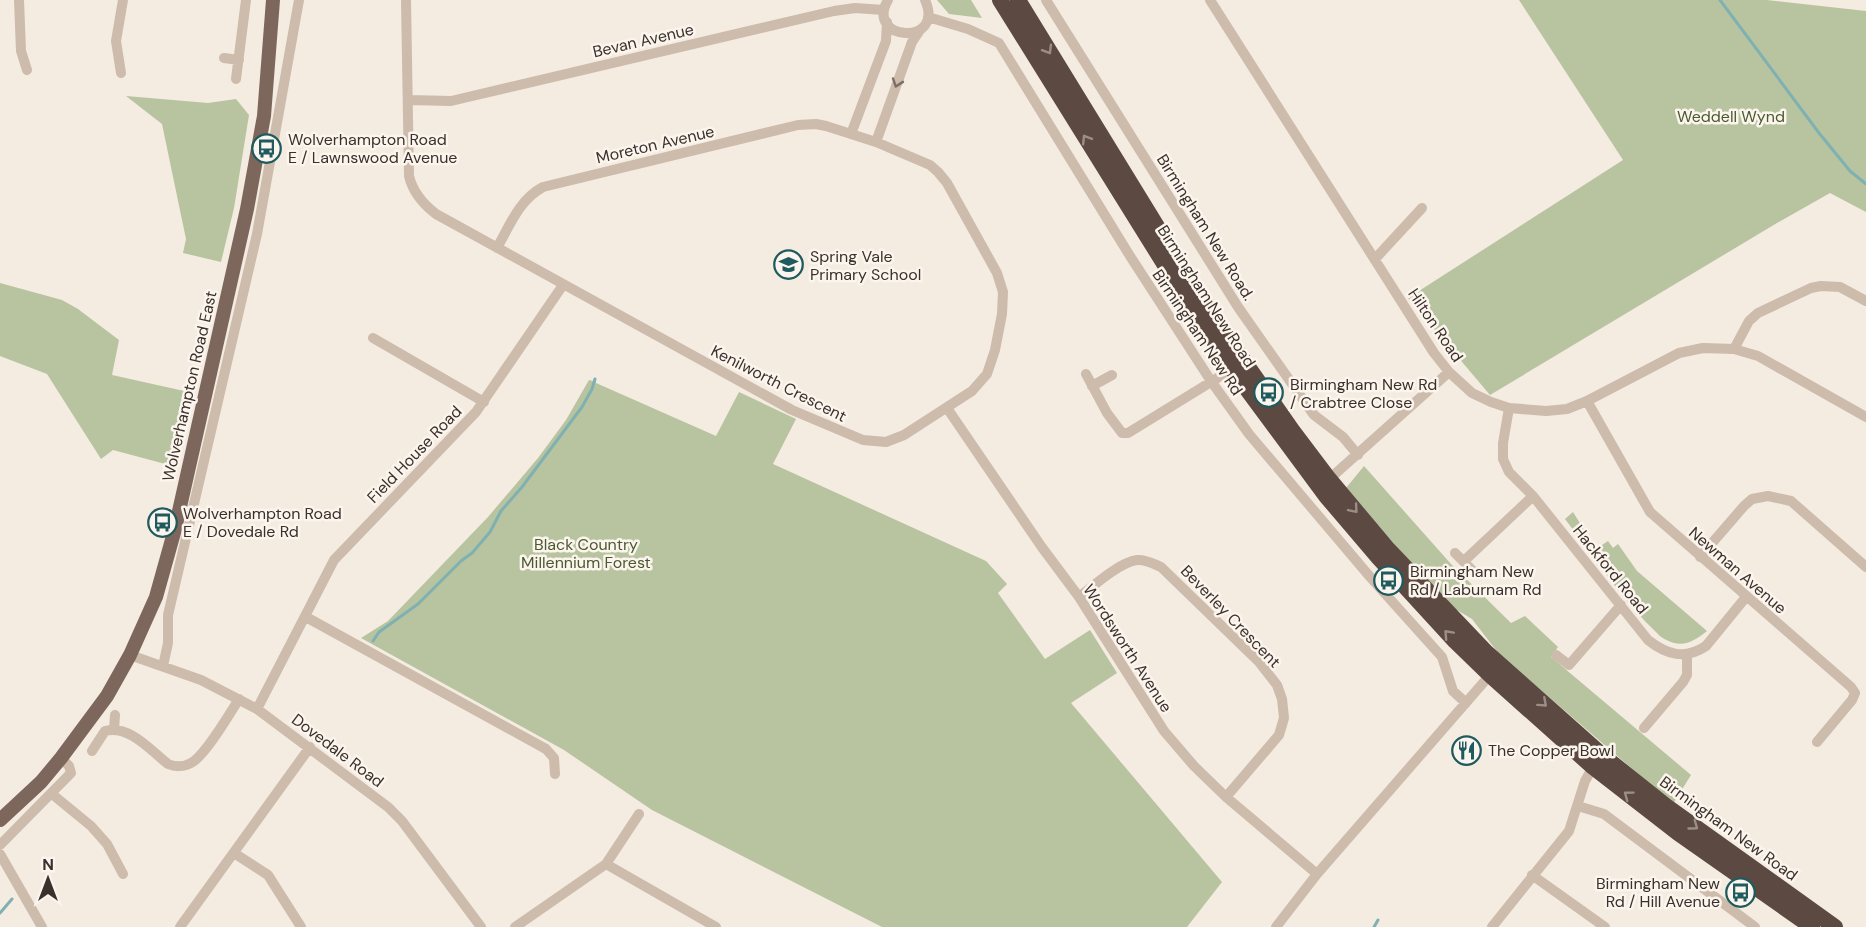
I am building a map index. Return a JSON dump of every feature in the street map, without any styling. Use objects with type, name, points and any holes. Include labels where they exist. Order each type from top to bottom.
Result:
[{"type":"highway","name":"Birmingham New Road","points":[[1000,0],[1232,369],[1324,483],[1385,564],[1455,641],[1494,670],[1678,833],[1812,927]]},
{"type":"highway","name":"Birmingham New Road","points":[[1018,0],[1207,308],[1324,483]]},
{"type":"highway","name":"Birmingham New Road","points":[[1597,761],[1666,806],[1835,927]]},
{"type":"main road","name":"Wolverhampton Road East","points":[[0,820],[41,782],[107,696],[148,618],[163,575],[248,209],[264,116],[273,0]]},
{"type":"street","points":[[20,0],[21,51],[27,70]]},
{"type":"street","points":[[121,73],[116,41],[123,0]]},
{"type":"street","points":[[236,79],[246,0]]},
{"type":"street","name":"Wolverhampton Road East","points":[[163,666],[168,643],[168,615],[257,234],[299,0]]},
{"type":"street","name":"Kenilworth Crescent","points":[[406,0],[409,176],[415,192],[427,207],[563,285],[792,410],[863,440],[886,442],[947,408],[972,391],[987,374],[995,350],[1004,292],[997,273],[947,183],[938,172],[921,160],[851,134]]},
{"type":"street","points":[[876,142],[912,42],[928,17],[928,6],[925,0]]},
{"type":"street","name":"Birmingham New Road.","points":[[1046,0],[1238,307],[1314,415],[1343,437],[1358,455]]},
{"type":"street","name":"Hilton Road","points":[[1210,0],[1434,353],[1449,372],[1472,393],[1509,408],[1546,411],[1567,409],[1679,353],[1704,348],[1734,349],[1758,356],[1866,417]]},
{"type":"street","points":[[851,134],[886,41],[886,5]]},
{"type":"street","name":"Bevan Avenue","points":[[408,100],[451,101],[834,11],[886,5]]},
{"type":"street","name":"Birmingham New Rd","points":[[928,17],[968,29],[999,43],[1130,256],[1211,381],[1249,434],[1371,578],[1442,657],[1452,691],[1466,703]]},
{"type":"street","points":[[887,22],[890,27],[901,34],[920,30]]},
{"type":"street","points":[[224,58],[239,60]]},
{"type":"street","name":"Moreton Avenue","points":[[497,248],[525,200],[532,193],[554,183],[798,125],[816,124],[851,134]]},
{"type":"street","points":[[1375,258],[1422,208]]},
{"type":"street","name":"Field House Road","points":[[257,708],[334,560],[484,402],[563,285]]},
{"type":"street","points":[[1734,349],[1749,321],[1758,313],[1811,288],[1840,286],[1866,302]]},
{"type":"street","points":[[373,338],[484,402]]},
{"type":"street","points":[[1086,374],[1107,413],[1122,433],[1128,433],[1232,369]]},
{"type":"street","points":[[1324,483],[1449,372]]},
{"type":"street","points":[[1092,386],[1113,375]]},
{"type":"street","name":"Newman Avenue","points":[[1587,401],[1650,512],[1851,687],[1855,693],[1852,700],[1816,742]]},
{"type":"street","name":"Wordsworth Avenue","points":[[947,408],[1041,546],[1079,597],[1164,731],[1194,766],[1226,797],[1317,874]]},
{"type":"street","name":"Hackford Road","points":[[1509,408],[1503,443],[1503,459],[1509,472],[1533,496],[1648,640],[1668,653],[1687,654]]},
{"type":"street","points":[[1464,561],[1533,496]]},
{"type":"street","points":[[1700,557],[1744,506],[1752,499],[1768,496],[1791,501],[1866,567]]},
{"type":"street","points":[[1455,553],[1472,570]]},
{"type":"street","name":"Beverley Crescent","points":[[1079,597],[1123,566],[1137,560],[1155,564],[1176,580],[1220,622],[1259,662],[1277,685],[1282,699],[1284,718],[1278,735],[1226,797]]},
{"type":"street","points":[[1644,728],[1683,682],[1687,675],[1687,654],[1706,646],[1746,597]]},
{"type":"street","points":[[1556,655],[1569,665],[1621,605]]},
{"type":"street","points":[[306,616],[546,749],[554,758],[555,774]]},
{"type":"street","name":"Dovedale Road","points":[[130,655],[163,666],[257,708],[388,807],[402,822],[481,927]]},
{"type":"street","points":[[1276,927],[1317,874],[1494,670]]},
{"type":"street","points":[[92,751],[105,731],[121,730],[168,764],[187,765],[198,759],[239,699]]},
{"type":"street","points":[[114,730],[115,715]]},
{"type":"street","points":[[180,927],[310,747]]},
{"type":"street","points":[[0,845],[71,773],[69,766],[61,758]]},
{"type":"street","points":[[1492,927],[1569,831],[1585,781],[1597,761]]},
{"type":"street","points":[[52,794],[91,826],[107,844],[123,874]]},
{"type":"street","points":[[1578,806],[1604,814],[1755,927]]},
{"type":"street","points":[[515,927],[606,864],[639,814]]},
{"type":"street","points":[[234,853],[268,875],[301,927]]},
{"type":"street","points":[[0,854],[42,927]]},
{"type":"street","points":[[606,864],[716,927]]},
{"type":"street","points":[[1532,875],[1605,927]]},
{"type":"green space","points":[[937,0],[971,0],[982,18],[949,14]]},
{"type":"green space","name":"Weddell Wynd","points":[[1519,0],[1767,0],[1866,11],[1866,212],[1830,193],[1490,395],[1408,298],[1623,160]]},
{"type":"green space","points":[[126,96],[208,103],[236,99],[249,115],[234,208],[221,262],[183,253],[186,239],[162,124]]},
{"type":"green space","points":[[0,283],[62,300],[78,309],[119,340],[112,375],[184,391],[169,465],[113,450],[101,459],[47,374],[0,356]]},
{"type":"green space","name":"Black Country Millennium Forest","points":[[594,378],[596,383],[716,436],[739,392],[796,419],[773,464],[986,561],[1007,584],[998,593],[1045,659],[1090,630],[1117,673],[1071,703],[1222,882],[1187,927],[882,927],[652,810],[564,750],[361,638],[388,621],[488,517],[538,458],[566,420],[589,380],[593,381]]},
{"type":"green space","points":[[1364,466],[1451,564],[1511,623],[1525,616],[1558,647],[1551,657],[1691,775],[1673,804],[1499,654],[1472,619],[1452,607],[1403,554],[1346,488]]},
{"type":"green space","points":[[1573,512],[1596,549],[1608,541],[1613,548],[1618,544],[1637,571],[1707,631],[1683,644],[1674,643],[1659,635],[1621,593],[1565,519]]},
{"type":"waterway","points":[[1720,0],[1819,133],[1850,171],[1866,184]]},
{"type":"waterway","points":[[373,641],[379,632],[418,604],[472,553],[490,532],[501,511],[522,487],[582,407],[595,379]]},
{"type":"waterway","points":[[0,913],[12,899]]},
{"type":"waterway","points":[[1374,927],[1378,920]]},
{"type":"place","name":"Wolverhampton Road E / Lawnswood Avenue","points":[[267,148]]},
{"type":"place","name":"Spring Vale Primary School","points":[[789,265]]},
{"type":"place","name":"Birmingham New Rd / Crabtree Close","points":[[1269,393]]},
{"type":"place","name":"Wolverhampton Road E / Dovedale Rd","points":[[162,522]]},
{"type":"place","name":"Birmingham New Rd / Laburnam Rd","points":[[1389,580]]},
{"type":"place","name":"The Copper Bowl","points":[[1467,750]]},
{"type":"place","name":"Birmingham New Rd / Hill Avenue","points":[[1741,892]]}]
